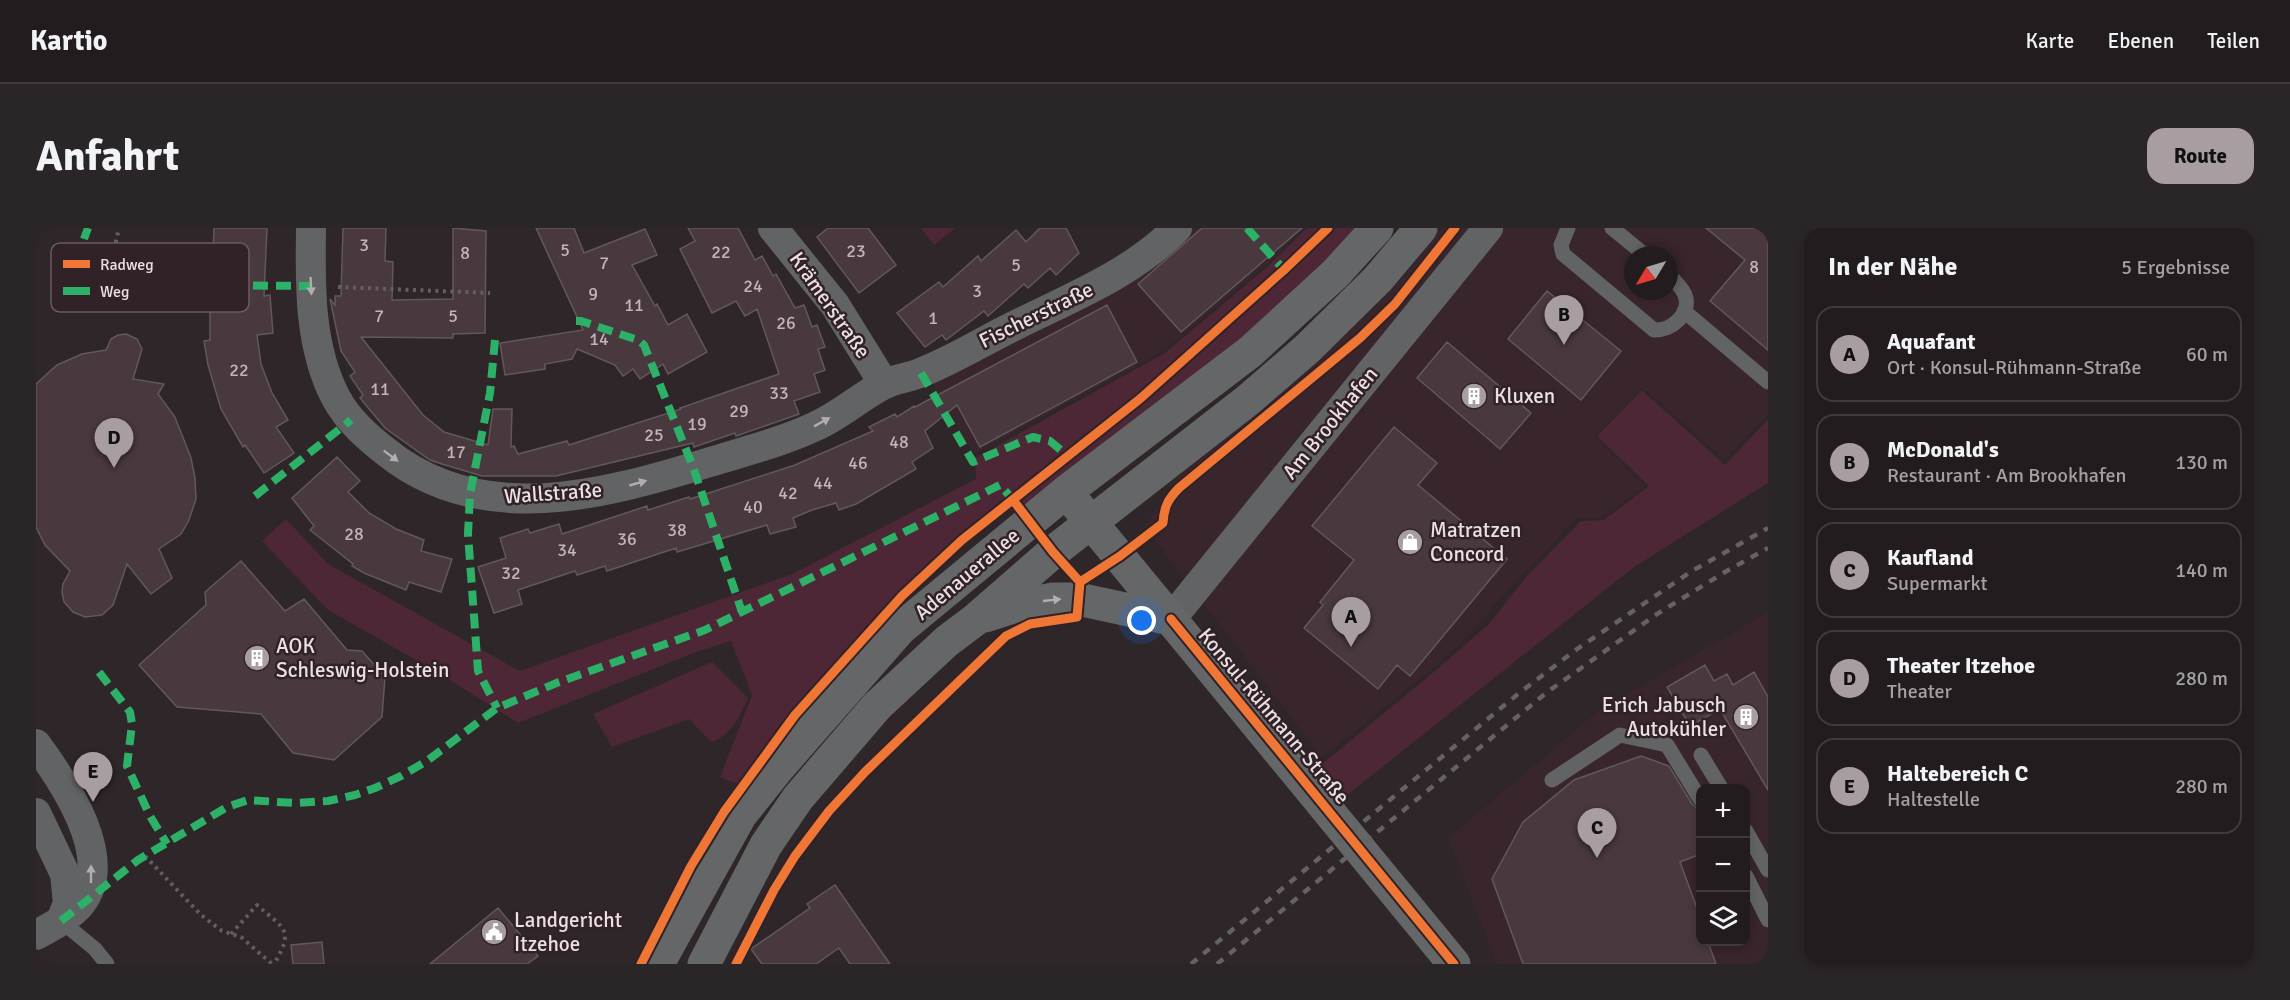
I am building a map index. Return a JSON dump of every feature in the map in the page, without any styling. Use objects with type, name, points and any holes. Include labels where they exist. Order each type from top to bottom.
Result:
[{"type":"main road","name":"Adenauerallee","points":[[658,964],[740,816],[779,767],[900,629],[1067,491],[1250,351],[1335,274],[1377,228]]},
{"type":"main road","name":"Adenauerallee","points":[[704,964],[766,845],[798,798],[878,706],[947,641],[1090,522],[1248,400],[1307,349],[1378,279],[1421,228]]},
{"type":"main road","name":"Konsul-Rühmann-Straße","points":[[1067,491],[1090,522],[1454,964]]},
{"type":"main road","points":[[975,620],[1016,606],[1053,599],[1078,599],[1171,619]]},
{"type":"street","name":"Wallstraße","points":[[311,228],[310,286],[314,323],[324,364],[336,397],[351,420],[367,437],[395,460],[431,480],[471,494],[514,499],[550,497],[625,487],[784,439],[818,425],[884,384]]},
{"type":"street","name":"Krämerstraße","points":[[773,228],[835,305],[884,384]]},
{"type":"street","name":"Fischerstraße","points":[[884,384],[921,373],[1105,281],[1149,253],[1177,228]]},
{"type":"street","name":"Am Brookhafen","points":[[1171,619],[1488,228]]},
{"type":"street","points":[[36,744],[58,773],[75,802],[91,850],[91,885],[79,906],[49,928]]},
{"type":"street","points":[[36,813],[65,874],[68,903],[49,928]]},
{"type":"lane","points":[[1568,228],[1561,245],[1563,254],[1654,330],[1664,331],[1677,323],[1686,308],[1685,295],[1678,287]]},
{"type":"lane","points":[[1612,228],[1634,246]]},
{"type":"lane","points":[[1684,311],[1768,382]]},
{"type":"lane","points":[[1552,780],[1620,735],[1667,745],[1696,791]]},
{"type":"lane","points":[[1701,754],[1718,784]]},
{"type":"lane","points":[[1750,838],[1768,870]]},
{"type":"lane","points":[[1750,884],[1768,920]]},
{"type":"lane","points":[[49,928],[95,949],[106,964]]},
{"type":"path","points":[[116,243],[119,228]]},
{"type":"path","points":[[359,288],[490,292]]},
{"type":"path","points":[[146,856],[201,915],[222,931],[231,934],[241,937],[273,964],[286,944],[283,928],[257,905],[231,934]]},
{"type":"shaded area","points":[[921,228],[955,228],[934,245]]},
{"type":"shaded area","points":[[1190,228],[1303,228],[1264,267],[1164,351],[973,455],[932,382]]},
{"type":"shaded area","points":[[1307,228],[1360,228],[1281,309],[1035,500],[977,526],[919,577],[853,646],[742,786],[720,777],[752,695],[731,641],[696,652],[518,723],[439,673],[328,610],[262,541],[286,519],[328,564],[520,671],[792,574],[976,479],[975,458],[1165,353],[1266,268]]},
{"type":"shaded area","points":[[1442,228],[1768,228],[1768,415],[1725,460],[1642,388],[1595,437],[1646,486],[1603,518],[1576,519],[1497,602],[1483,622],[1435,667],[1322,758],[1144,527],[1178,477],[1306,372],[1399,282]]},
{"type":"shaded area","points":[[1642,390],[1725,465],[1768,419],[1768,483],[1634,567],[1347,795],[1321,765],[1489,624],[1525,578],[1581,521],[1604,520],[1649,486],[1597,436]]},
{"type":"shaded area","points":[[1768,612],[1768,964],[1497,964],[1448,838],[1598,711]]},
{"type":"shaded area","points":[[712,662],[748,698],[738,718],[724,735],[711,742],[689,719],[612,747],[593,714]]},
{"type":"building","points":[[214,228],[267,228],[264,296],[270,295],[273,333],[257,335],[261,364],[272,393],[288,420],[276,427],[294,453],[264,473],[245,445],[243,447],[221,409],[208,365],[204,341],[210,340],[210,312],[249,312],[249,243],[213,243]]},
{"type":"building","points":[[343,228],[386,228],[385,261],[393,262],[392,300],[453,299],[453,228],[486,231],[485,333],[453,334],[453,338],[361,337],[423,415],[444,432],[488,445],[493,409],[512,409],[511,447],[514,446],[518,454],[567,441],[569,445],[779,374],[757,309],[745,316],[736,301],[712,313],[680,249],[695,241],[688,228],[738,228],[755,260],[762,256],[773,276],[776,274],[795,308],[804,305],[812,327],[817,325],[825,347],[818,349],[825,370],[814,374],[820,392],[794,401],[799,414],[736,436],[735,433],[694,447],[693,443],[556,476],[482,476],[430,460],[385,428],[360,398],[363,395],[350,376],[355,372],[341,351],[330,299],[335,305],[335,296],[341,296]]},
{"type":"building","points":[[536,228],[574,228],[584,253],[645,229],[657,255],[632,265],[668,325],[687,314],[707,352],[668,374],[663,364],[640,379],[633,369],[623,376],[615,365],[577,349],[572,359],[545,364],[545,369],[505,375],[500,343],[583,330]]},
{"type":"building","points":[[828,228],[868,228],[896,265],[859,293],[817,237]]},
{"type":"building","points":[[1040,228],[1066,228],[1079,253],[1056,275],[1050,268],[1028,288],[1024,284],[988,316],[984,311],[946,340],[942,335],[925,347],[897,313],[939,282],[943,287],[978,256],[981,261],[1016,230],[1026,242]]},
{"type":"building","points":[[1202,228],[1302,228],[1181,332],[1138,284]]},
{"type":"building","points":[[1706,228],[1768,228],[1768,350],[1710,301],[1745,260]]},
{"type":"building","points":[[1547,291],[1621,351],[1581,400],[1508,339]]},
{"type":"building","points":[[1107,305],[1137,362],[980,447],[957,405],[925,431],[933,448],[912,462],[916,469],[856,504],[839,510],[836,503],[812,510],[793,518],[796,527],[770,534],[767,525],[677,552],[676,548],[607,571],[605,566],[577,575],[575,571],[518,590],[522,604],[494,613],[478,567],[506,558],[500,538],[528,529],[530,533],[559,524],[562,534],[647,506],[648,510],[689,497],[690,499],[795,465],[873,431],[869,427],[895,414],[897,417]]},
{"type":"building","points":[[126,334],[137,339],[142,349],[133,379],[164,384],[158,394],[175,417],[191,458],[196,499],[189,520],[181,534],[159,549],[172,578],[151,594],[127,564],[113,605],[102,615],[85,617],[73,612],[64,602],[63,584],[70,571],[45,545],[36,527],[36,384],[57,365],[82,354],[106,350],[111,339]]},
{"type":"building","name":"Kluxen","points":[[1447,342],[1531,413],[1500,449],[1417,378]]},
{"type":"building","name":"Matratzen Concord","points":[[1394,427],[1437,463],[1418,485],[1507,559],[1410,676],[1397,665],[1378,689],[1304,628],[1323,605],[1320,602],[1354,560],[1312,526]]},
{"type":"building","points":[[337,457],[360,481],[348,492],[369,513],[396,529],[424,540],[421,551],[452,559],[441,592],[409,582],[406,590],[364,573],[352,566],[353,564],[310,530],[314,526],[292,498]]},
{"type":"building","name":"AOK Schleswig-Holstein","points":[[241,561],[285,611],[304,599],[347,650],[362,651],[385,677],[382,717],[334,760],[293,753],[261,714],[177,707],[139,665],[206,605],[205,592]]},
{"type":"building","name":"Erich Jabusch Autokühler","points":[[1705,665],[1714,681],[1727,674],[1733,685],[1754,672],[1768,697],[1768,790],[1720,709],[1690,726],[1667,687]]},
{"type":"building","points":[[1641,756],[1669,766],[1696,807],[1696,856],[1680,862],[1696,905],[1696,946],[1709,946],[1716,964],[1523,964],[1492,879],[1523,822],[1574,780]]},
{"type":"building","points":[[835,885],[890,964],[850,964],[839,948],[816,964],[762,964],[751,949],[810,908],[807,904]]},
{"type":"building","name":"Landgericht Itzehoe","points":[[498,908],[538,956],[527,964],[430,964]]},
{"type":"building","points":[[322,942],[324,964],[293,964],[291,945]]},
{"type":"railway","points":[[1191,964],[1518,694],[1577,649],[1692,571],[1768,528]]},
{"type":"railway","points":[[1217,964],[1546,693],[1657,614],[1768,548]]},
{"type":"marked path","points":[[84,239],[88,228]]},
{"type":"marked path","points":[[1247,228],[1284,270]]},
{"type":"marked path","points":[[249,286],[310,286]]},
{"type":"marked path","points":[[576,321],[638,340],[644,345],[693,467],[742,612]]},
{"type":"marked path","points":[[495,340],[490,393],[470,494],[468,534],[478,671],[497,708]]},
{"type":"marked path","points":[[921,373],[973,462],[1033,437],[1050,441],[1069,457]]},
{"type":"marked path","points":[[255,496],[351,420]]},
{"type":"marked path","points":[[61,921],[138,860],[227,807],[248,800],[294,803],[328,801],[375,788],[427,761],[497,708],[559,682],[705,630],[1000,485],[1015,502]]},
{"type":"marked path","points":[[99,672],[130,712],[132,724],[127,766],[150,816],[167,844]]},
{"type":"cycle path","points":[[641,964],[691,866],[724,812],[795,715],[902,596],[962,540],[1141,398],[1328,228]]},
{"type":"cycle path","points":[[736,964],[774,890],[795,856],[829,811],[865,772],[1006,636],[1030,624],[1077,617],[1080,582],[1120,556],[1163,523],[1167,504],[1179,488],[1360,338],[1395,304],[1455,228]]},
{"type":"cycle path","points":[[1013,500],[1053,552],[1080,582]]},
{"type":"cycle path","points":[[1171,619],[1454,964]]},
{"type":"place","name":"McDonald's","points":[[1564,345]]},
{"type":"place","name":"Kluxen","points":[[1474,396]]},
{"type":"place","name":"Theater Itzehoe","points":[[114,468]]},
{"type":"place","name":"Matratzen Concord","points":[[1410,542]]},
{"type":"place","name":"Aquafant","points":[[1351,647]]},
{"type":"place","name":"AOK Schleswig-Holstein","points":[[257,658]]},
{"type":"place","name":"Erich Jabusch Autokühler","points":[[1746,717]]},
{"type":"place","name":"Haltebereich C","points":[[93,802]]},
{"type":"place","name":"Kaufland","points":[[1597,858]]},
{"type":"place","name":"Landgericht Itzehoe","points":[[494,932]]}]
